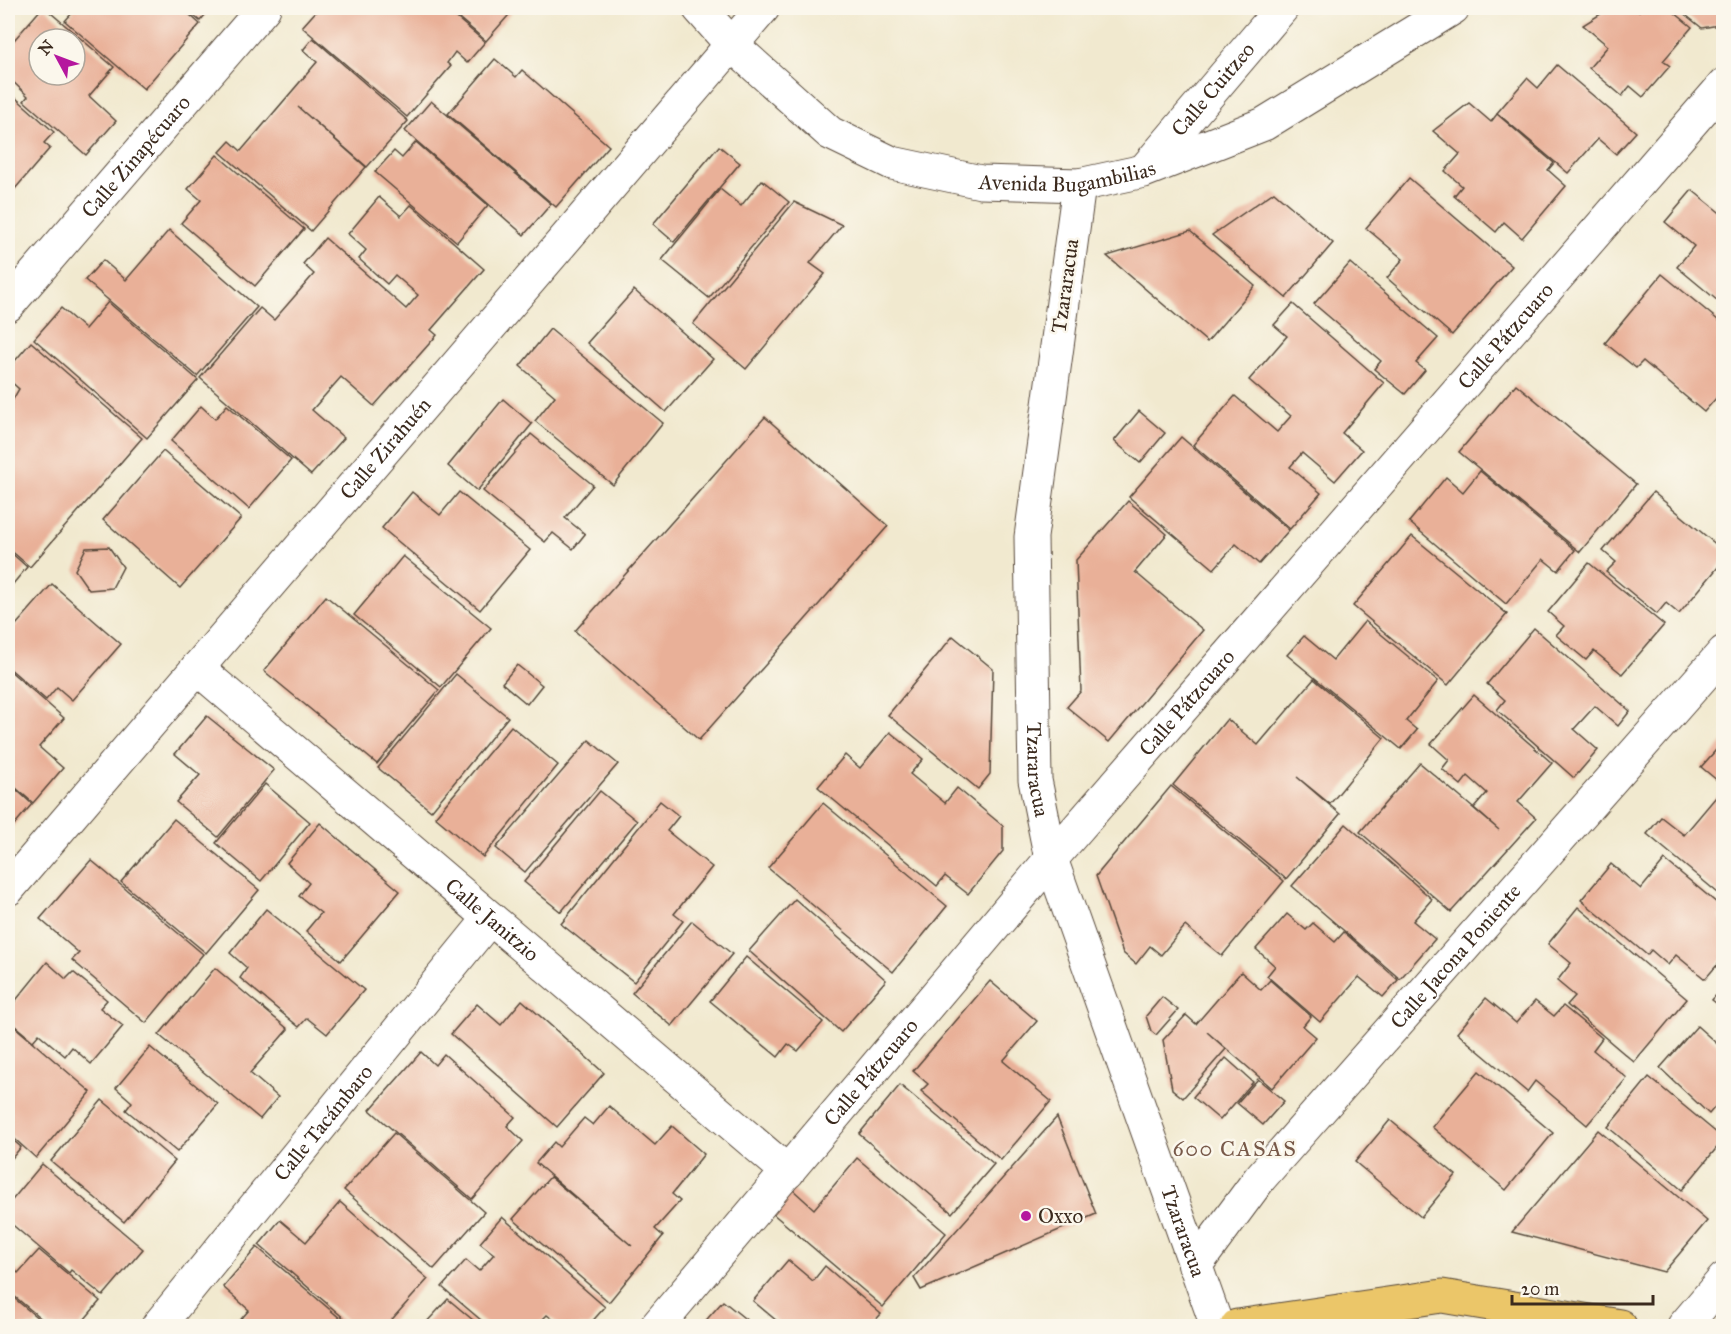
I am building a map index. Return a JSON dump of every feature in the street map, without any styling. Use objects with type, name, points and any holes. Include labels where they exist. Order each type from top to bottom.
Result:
[{"type":"main road","points":[[1237,1326],[1442,1296],[1620,1326]]},
{"type":"street","name":"Calle Zinapécuaro","points":[[8,305],[264,8]]},
{"type":"street","name":"Avenida Bugambilias","points":[[699,8],[732,45],[830,133],[892,163],[981,182],[1079,185],[1144,171],[1264,124],[1453,8]]},
{"type":"street","name":"Calle Zirahuén","points":[[8,889],[763,8]]},
{"type":"street","name":"Calle Cuitzeo","points":[[1144,171],[1282,8]]},
{"type":"street","name":"Calle Pátzcuaro","points":[[657,1326],[1051,859],[1724,85]]},
{"type":"street","name":"Tzararacua","points":[[1079,185],[1031,537],[1035,780],[1051,859],[1217,1326]]},
{"type":"street","name":"Calle Jacona Poniente","points":[[1195,1266],[1260,1178],[1724,652]]},
{"type":"street","name":"Calle Janitzio","points":[[197,668],[788,1172]]},
{"type":"street","name":"Calle Tacámbaro","points":[[158,1326],[490,918]]},
{"type":"street","points":[[1684,1326],[1724,1279]]},
{"type":"building","points":[[42,8],[45,8],[67,27],[27,27],[27,87],[87,87],[87,44],[114,67],[89,96],[116,121],[86,155],[24,101],[28,96],[8,77],[8,47]]},
{"type":"building","points":[[69,8],[182,8],[200,24],[144,89],[87,40],[87,27],[72,27],[65,21],[74,11]]},
{"type":"building","points":[[184,8],[211,8],[200,21]]},
{"type":"building","points":[[319,8],[445,8],[485,42],[467,63],[455,52],[447,63],[451,66],[407,117],[302,27]]},
{"type":"building","points":[[447,8],[515,8],[486,41]]},
{"type":"building","points":[[1610,8],[1634,8],[1639,11],[1642,8],[1669,8],[1692,27],[1663,61],[1670,66],[1643,97],[1630,86],[1622,96],[1589,68],[1608,46],[1583,25]]},
{"type":"building","points":[[1677,8],[1724,8],[1724,24],[1702,28]]},
{"type":"building","points":[[313,38],[408,121],[367,167],[298,107],[366,167],[311,231],[220,152],[230,141],[241,151],[317,62],[303,50]]},
{"type":"building","points":[[495,59],[516,77],[522,70],[609,146],[556,207],[448,114]]},
{"type":"building","points":[[1557,65],[1636,132],[1616,154],[1598,139],[1568,173],[1497,113],[1527,78],[1538,88]]},
{"type":"building","points":[[8,91],[54,132],[44,143],[50,148],[8,197]]},
{"type":"building","points":[[431,101],[551,204],[524,235],[405,131]]},
{"type":"building","points":[[1469,103],[1491,122],[1497,114],[1554,163],[1548,170],[1566,186],[1522,238],[1504,222],[1496,232],[1454,196],[1462,186],[1445,171],[1460,154],[1433,131]]},
{"type":"building","points":[[416,142],[488,205],[457,242],[375,172],[394,151],[402,158]]},
{"type":"building","points":[[719,146],[740,163],[674,242],[653,224]]},
{"type":"building","points":[[217,155],[304,229],[255,286],[181,223],[201,200],[188,189]]},
{"type":"building","points":[[1409,178],[1512,266],[1452,335],[1387,278],[1403,259],[1366,228]]},
{"type":"building","points":[[762,180],[789,202],[709,298],[662,260],[720,189],[741,206]]},
{"type":"building","points":[[1692,190],[1724,216],[1724,306],[1677,267],[1694,246],[1665,222]]},
{"type":"building","points":[[1274,192],[1333,243],[1286,298],[1212,235]]},
{"type":"building","points":[[379,197],[401,216],[411,205],[484,269],[431,330],[437,335],[374,406],[341,377],[312,410],[344,438],[311,475],[200,378],[260,308],[274,320],[314,274],[303,264],[325,238],[406,309],[418,295],[395,275],[387,284],[359,259],[366,250],[348,234]]},
{"type":"building","points":[[794,202],[842,225],[810,263],[825,274],[746,369],[693,324]]},
{"type":"building","points":[[169,230],[257,307],[197,376],[85,280],[103,260],[126,280]]},
{"type":"building","points":[[1190,231],[1255,286],[1207,342],[1107,256]]},
{"type":"building","points":[[1350,263],[1438,338],[1416,363],[1425,370],[1405,394],[1374,369],[1381,361],[1314,304]]},
{"type":"building","points":[[1662,274],[1724,325],[1724,389],[1704,412],[1643,361],[1636,368],[1605,343]]},
{"type":"building","points":[[634,290],[713,359],[666,412],[587,343]]},
{"type":"building","points":[[108,302],[198,380],[147,438],[34,339],[61,308],[85,329]]},
{"type":"building","points":[[1293,304],[1384,383],[1342,433],[1362,450],[1335,481],[1302,453],[1290,467],[1321,493],[1290,529],[1193,445],[1235,396],[1277,432],[1291,416],[1249,380],[1287,336],[1274,325]]},
{"type":"building","points":[[550,329],[663,423],[613,485],[535,421],[555,396],[520,366]]},
{"type":"building","points":[[31,342],[142,438],[30,567],[8,548],[8,408],[19,389],[8,379],[8,369]]},
{"type":"building","points":[[1516,384],[1636,484],[1580,552],[1459,452]]},
{"type":"building","points":[[503,399],[532,424],[477,491],[448,466]]},
{"type":"building","points":[[227,405],[291,460],[249,509],[171,441],[201,406],[215,419]]},
{"type":"building","points":[[1139,411],[1165,433],[1140,463],[1114,441]]},
{"type":"building","points":[[765,417],[888,526],[699,740],[575,631]]},
{"type":"building","points":[[531,434],[593,485],[565,518],[585,534],[573,549],[553,533],[545,542],[483,491]]},
{"type":"building","points":[[1181,437],[1289,530],[1259,564],[1236,544],[1214,569],[1129,497]]},
{"type":"building","points":[[163,451],[241,518],[180,588],[103,520]]},
{"type":"building","points":[[1480,471],[1575,550],[1558,571],[1543,559],[1506,604],[1409,522],[1446,477],[1463,492]]},
{"type":"building","points":[[412,492],[440,515],[459,492],[530,550],[480,610],[382,528]]},
{"type":"building","points":[[1653,492],[1724,551],[1724,560],[1679,614],[1666,603],[1657,614],[1606,572],[1616,562],[1603,551]]},
{"type":"building","points":[[1128,501],[1167,534],[1135,572],[1203,630],[1109,742],[1067,707],[1081,691],[1076,560]]},
{"type":"building","points":[[1412,536],[1507,614],[1448,685],[1353,606]]},
{"type":"building","points":[[109,547],[123,567],[112,588],[89,590],[75,570],[86,548]]},
{"type":"building","points":[[8,550],[27,567],[8,590]]},
{"type":"building","points":[[403,556],[491,628],[441,687],[354,615]]},
{"type":"building","points":[[1589,563],[1664,625],[1622,674],[1594,651],[1586,660],[1556,635],[1564,626],[1548,612]]},
{"type":"building","points":[[52,584],[121,644],[72,700],[57,687],[46,700],[8,667],[8,634]]},
{"type":"building","points":[[326,596],[439,690],[377,764],[264,671]]},
{"type":"building","points":[[1365,621],[1438,681],[1406,721],[1417,730],[1401,749],[1287,655],[1304,636],[1333,660]]},
{"type":"building","points":[[1534,628],[1630,711],[1618,726],[1595,706],[1574,729],[1598,750],[1574,778],[1497,710],[1505,700],[1487,684]]},
{"type":"building","points":[[953,636],[993,669],[990,774],[978,789],[888,715]]},
{"type":"building","points":[[517,665],[542,685],[527,704],[502,683]]},
{"type":"building","points":[[8,669],[64,718],[39,747],[63,768],[33,803],[8,781]]},
{"type":"building","points":[[456,674],[508,717],[431,811],[378,768]]},
{"type":"building","points":[[1314,679],[1384,738],[1330,804],[1297,777],[1340,814],[1286,879],[1173,785],[1227,719],[1258,745]]},
{"type":"building","points":[[1474,695],[1552,763],[1518,802],[1536,818],[1451,912],[1360,832],[1420,763],[1499,830],[1474,808],[1487,793],[1468,776],[1461,785],[1442,769],[1449,760],[1431,744]]},
{"type":"building","points":[[207,716],[274,770],[218,837],[176,802],[200,775],[175,754]]},
{"type":"building","points":[[511,726],[558,765],[483,857],[435,817]]},
{"type":"building","points":[[890,732],[923,759],[910,774],[945,803],[957,788],[1003,826],[1003,851],[968,894],[945,876],[937,886],[818,787],[845,755],[860,768]]},
{"type":"building","points":[[589,740],[618,764],[525,872],[496,848]]},
{"type":"building","points":[[1724,741],[1724,786],[1701,767]]},
{"type":"building","points":[[8,782],[32,804],[8,832]]},
{"type":"building","points":[[265,784],[310,822],[261,881],[216,843]]},
{"type":"building","points":[[1171,786],[1284,881],[1222,956],[1185,926],[1161,955],[1150,946],[1136,964],[1123,953],[1096,876]]},
{"type":"building","points":[[600,791],[637,821],[561,912],[524,882]]},
{"type":"building","points":[[1721,791],[1724,794],[1724,898],[1647,834],[1661,817],[1684,835]]},
{"type":"building","points":[[660,801],[679,816],[667,831],[712,867],[674,914],[683,921],[634,982],[561,924]]},
{"type":"building","points":[[823,803],[947,906],[893,972],[768,868]]},
{"type":"building","points":[[174,819],[259,890],[206,953],[121,882]]},
{"type":"building","points":[[320,823],[400,891],[341,961],[306,931],[321,913],[299,896],[309,883],[287,863]]},
{"type":"building","points":[[1346,824],[1432,899],[1413,921],[1435,939],[1400,979],[1292,886]]},
{"type":"building","points":[[91,860],[203,954],[146,1023],[72,960],[79,953],[40,919]]},
{"type":"building","points":[[1665,860],[1724,909],[1720,918],[1724,921],[1724,957],[1705,979],[1676,955],[1668,965],[1651,950],[1647,955],[1581,900],[1611,864],[1641,889]]},
{"type":"building","points":[[795,899],[886,980],[841,1032],[749,951]]},
{"type":"building","points":[[1578,907],[1687,999],[1634,1062],[1567,1005],[1575,996],[1557,981],[1571,963],[1548,944]]},
{"type":"building","points":[[266,909],[364,990],[327,1034],[307,1018],[299,1027],[240,978],[247,968],[230,953]]},
{"type":"building","points":[[1287,914],[1306,930],[1313,923],[1335,942],[1344,932],[1398,980],[1383,997],[1359,977],[1320,1022],[1267,976],[1275,966],[1256,949]]},
{"type":"building","points":[[692,921],[732,954],[672,1026],[632,993]]},
{"type":"building","points":[[746,957],[823,1022],[798,1051],[788,1044],[778,1057],[710,1001]]},
{"type":"building","points":[[47,962],[66,979],[73,972],[107,1000],[100,1008],[123,1026],[91,1064],[72,1047],[65,1056],[39,1034],[33,1041],[8,1020],[8,1010]]},
{"type":"building","points":[[215,968],[288,1029],[250,1073],[278,1097],[260,1119],[159,1035]]},
{"type":"building","points":[[1241,972],[1261,990],[1270,980],[1311,1016],[1303,1026],[1316,1037],[1272,1088],[1207,1032],[1226,1049],[1183,1098],[1172,1089],[1163,1040],[1186,1015],[1196,1024]]},
{"type":"building","points":[[990,981],[1037,1021],[1003,1061],[1051,1101],[1001,1160],[921,1091],[928,1084],[913,1071]]},
{"type":"building","points":[[1724,986],[1724,1009],[1712,1000]]},
{"type":"building","points":[[1162,997],[1178,1010],[1156,1035],[1151,1031],[1146,1016]]},
{"type":"building","points":[[1486,998],[1516,1023],[1535,1001],[1554,1016],[1563,1006],[1602,1038],[1593,1050],[1627,1078],[1587,1125],[1535,1081],[1527,1092],[1457,1033]]},
{"type":"building","points":[[522,1000],[604,1073],[557,1127],[451,1034],[477,1004],[501,1025]]},
{"type":"building","points":[[8,1021],[91,1092],[36,1158],[8,1133]]},
{"type":"building","points":[[1697,1026],[1724,1050],[1724,1105],[1719,1102],[1709,1114],[1660,1068]]},
{"type":"building","points":[[150,1047],[218,1104],[177,1152],[126,1110],[132,1102],[116,1088]]},
{"type":"building","points":[[421,1052],[435,1065],[444,1054],[515,1117],[507,1126],[523,1141],[472,1199],[370,1110]]},
{"type":"building","points":[[1226,1058],[1253,1082],[1220,1120],[1193,1097]]},
{"type":"building","points":[[1479,1071],[1553,1133],[1506,1190],[1432,1127]]},
{"type":"building","points":[[1649,1077],[1724,1139],[1682,1190],[1608,1127]]},
{"type":"building","points":[[1258,1079],[1284,1101],[1263,1125],[1237,1103]]},
{"type":"building","points":[[900,1085],[994,1164],[952,1213],[859,1134]]},
{"type":"building","points":[[102,1100],[175,1161],[124,1222],[51,1161]]},
{"type":"building","points":[[609,1106],[655,1145],[672,1126],[704,1154],[672,1194],[680,1201],[655,1229],[663,1236],[609,1302],[513,1219],[550,1177],[632,1246],[536,1163],[554,1142],[559,1147],[584,1118],[593,1125]]},
{"type":"building","points":[[1057,1117],[1096,1214],[921,1290],[914,1278]]},
{"type":"building","points":[[1390,1120],[1456,1175],[1421,1217],[1355,1162]]},
{"type":"building","points":[[1598,1130],[1707,1221],[1664,1272],[1512,1232]]},
{"type":"building","points":[[394,1133],[484,1212],[434,1269],[344,1190]]},
{"type":"building","points":[[8,1136],[21,1147],[8,1163]]},
{"type":"building","points":[[857,1158],[946,1233],[883,1307],[772,1213],[792,1189],[814,1209]]},
{"type":"building","points":[[42,1164],[143,1249],[103,1296],[71,1270],[69,1273],[8,1221],[8,1205]]},
{"type":"building","points":[[340,1202],[428,1279],[386,1326],[353,1326],[259,1245],[280,1220],[306,1242]]},
{"type":"building","points":[[502,1217],[605,1307],[588,1326],[561,1326],[547,1315],[536,1326],[488,1326],[442,1287],[466,1260],[479,1271],[494,1254],[480,1243]]},
{"type":"building","points":[[257,1247],[349,1326],[235,1326],[249,1310],[223,1287]]},
{"type":"building","points":[[39,1250],[100,1301],[79,1326],[50,1326],[8,1291],[8,1264],[18,1273]]},
{"type":"building","points":[[788,1260],[813,1281],[825,1266],[881,1314],[870,1326],[783,1326],[753,1301]]},
{"type":"building","points":[[8,1293],[40,1320],[34,1326],[8,1326]]},
{"type":"building","points":[[448,1299],[480,1326],[423,1326]]},
{"type":"building","points":[[723,1301],[754,1326],[701,1326]]},
{"type":"place","name":"Oxxo","points":[[1026,1216]]},
{"type":"district","name":"600 CASAS","points":[[1235,1148]]}]
